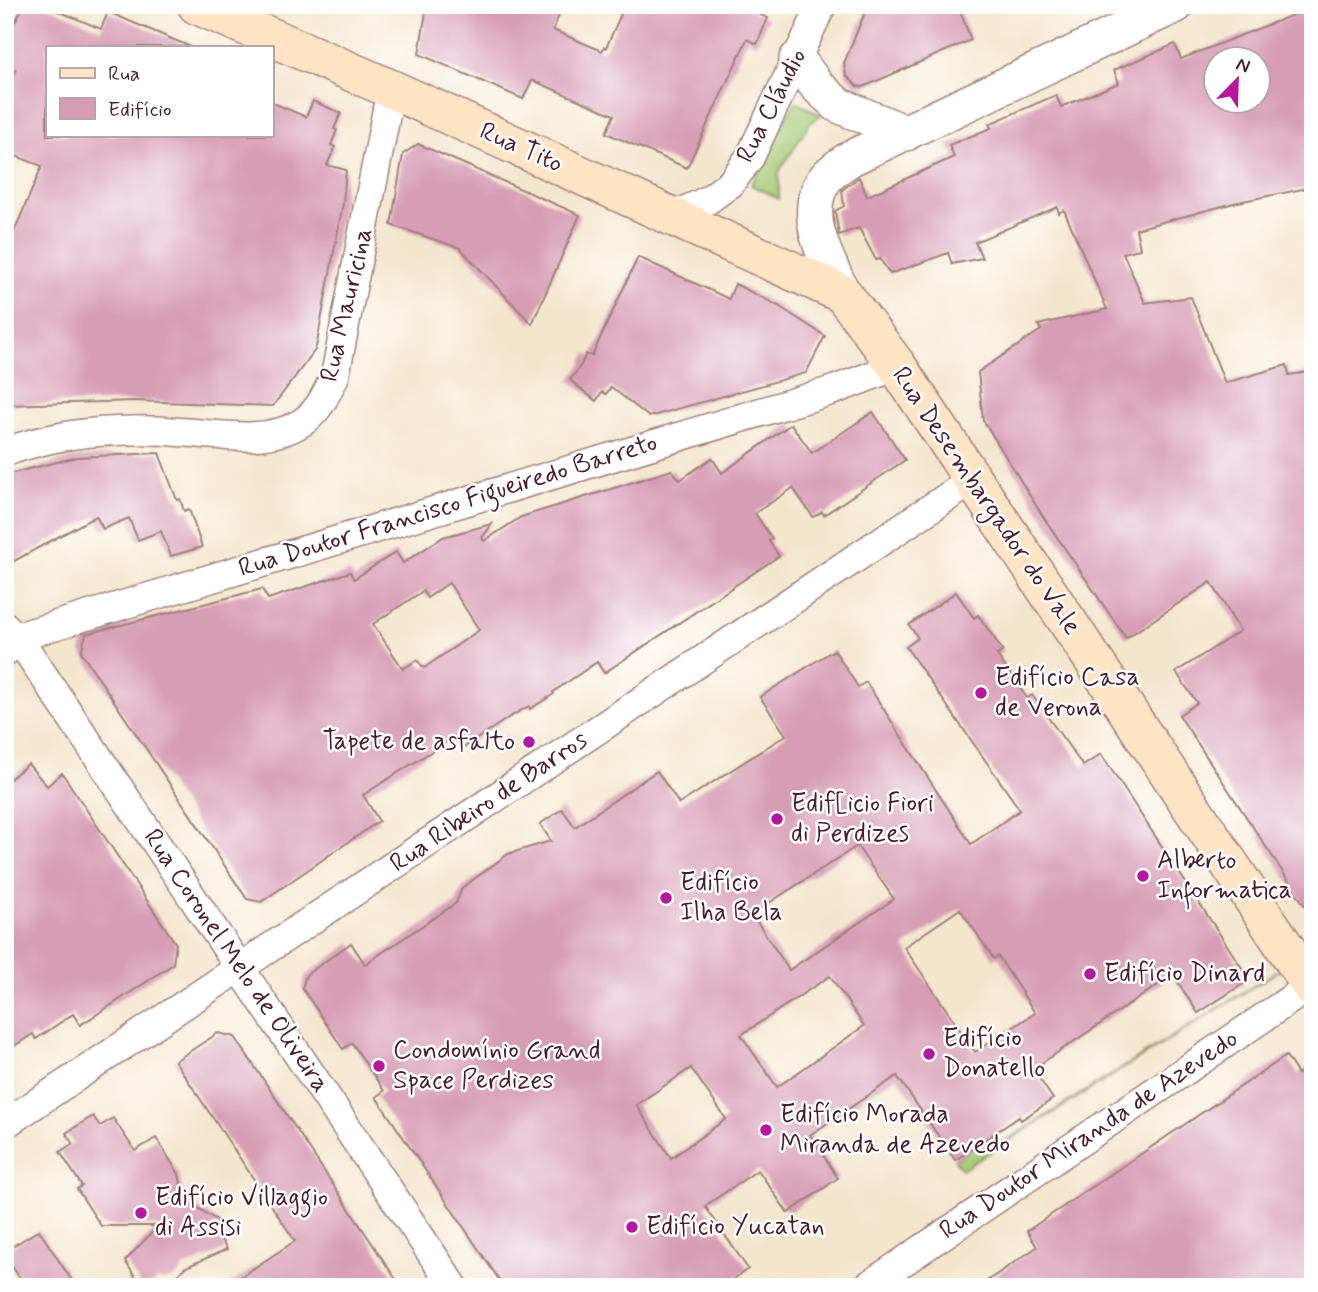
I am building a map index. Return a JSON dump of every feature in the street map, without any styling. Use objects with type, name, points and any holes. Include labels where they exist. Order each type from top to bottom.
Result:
[{"type":"main road","name":"Rua Tito","points":[[197,5],[391,89],[843,294]]},
{"type":"main road","name":"Rua Desembargador do Vale","points":[[843,294],[897,366],[1312,986]]},
{"type":"street","name":"Rua Cláudio","points":[[673,216],[708,200],[731,183],[750,157],[822,5]]},
{"type":"street","points":[[843,294],[823,248],[815,219],[816,198],[824,180],[836,168],[851,158],[1176,5]]},
{"type":"street","points":[[797,59],[817,86],[838,105],[906,133]]},
{"type":"street","name":"Rua Mauricina","points":[[5,452],[63,438],[113,431],[178,431],[237,437],[275,433],[301,423],[321,405],[335,376],[391,89]]},
{"type":"street","name":"Rua Doutor Francisco Figueiredo Barreto","points":[[9,638],[834,390],[897,366]]},
{"type":"street","name":"Rua Ribeiro de Barros","points":[[5,1124],[973,480]]},
{"type":"street","name":"Rua Coronel Melo de Oliveira","points":[[9,638],[240,967],[454,1287]]},
{"type":"street","name":"Rua Doutor Miranda de Azevedo","points":[[866,1287],[1312,986]]},
{"type":"green space","points":[[796,102],[821,115],[810,123],[779,172],[779,199],[751,185],[780,125]]},
{"type":"green space","points":[[1313,949],[962,1170],[955,1160],[994,1134],[1001,1144]]},
{"type":"building","points":[[24,5],[44,5],[101,29],[108,12],[189,46],[46,46],[46,136],[273,136],[273,103],[306,117],[313,101],[341,113],[331,145],[335,147],[327,165],[346,170],[343,203],[317,343],[315,350],[273,406],[135,401],[5,405],[5,253],[42,166],[5,152],[5,94],[16,70],[5,66],[5,41]]},
{"type":"building","points":[[427,5],[563,5],[553,30],[602,51],[606,48],[625,5],[739,5],[768,18],[757,44],[747,39],[687,168],[606,133],[614,115],[532,80],[523,99],[419,54]]},
{"type":"building","points":[[868,5],[958,5],[971,40],[863,87],[857,86],[846,75],[844,63]]},
{"type":"building","points":[[1313,7],[1313,187],[1238,202],[1136,229],[1140,249],[1123,253],[1145,303],[1191,297],[1225,383],[1287,365],[1289,375],[1310,372],[1313,388],[1313,918],[1179,715],[1197,703],[1176,672],[1240,631],[1211,582],[1126,638],[1042,515],[983,420],[978,372],[1041,330],[1038,325],[1107,309],[1064,210],[1059,213],[1057,207],[975,242],[982,258],[952,264],[948,253],[890,274],[880,259],[876,260],[859,228],[839,235],[835,211],[844,206],[842,190],[859,177],[867,196],[954,157],[949,145],[991,128],[989,124],[1056,95],[1061,107],[1119,83],[1114,70],[1175,44],[1181,59],[1202,51],[1202,116],[1272,116],[1272,46],[1214,46]]},
{"type":"building","points":[[418,144],[580,215],[532,324],[460,248],[391,225],[403,154]]},
{"type":"building","points":[[638,257],[729,299],[735,284],[777,305],[825,336],[806,373],[649,417],[611,387],[606,394],[602,392],[596,401],[570,380],[586,354],[592,356]]},
{"type":"building","points":[[873,412],[905,460],[824,515],[822,512],[813,517],[793,488],[755,513],[772,539],[769,541],[779,556],[604,673],[597,662],[553,692],[554,694],[530,709],[529,706],[508,718],[463,748],[456,736],[363,795],[379,821],[261,902],[247,899],[81,652],[86,634],[262,589],[268,599],[350,572],[354,579],[396,552],[403,563],[443,537],[492,524],[482,538],[484,541],[521,517],[672,470],[680,480],[712,458],[722,473],[791,424],[812,453]],"holes":[[[449,583],[479,630],[424,668],[417,660],[403,669],[373,624],[423,591],[427,598]]]},
{"type":"building","points":[[159,453],[177,500],[180,499],[184,511],[189,509],[202,547],[171,556],[161,531],[138,540],[129,518],[103,529],[96,516],[5,566],[5,475],[77,457]]},
{"type":"building","points":[[956,592],[974,618],[978,615],[1003,651],[997,655],[1027,698],[1032,695],[1083,766],[1101,754],[1244,971],[1243,984],[1198,1013],[1173,975],[1033,1069],[1053,1099],[1021,1120],[1019,1117],[955,1160],[897,1076],[810,1135],[838,1178],[788,1213],[758,1170],[705,1206],[748,1269],[722,1287],[504,1287],[376,1097],[384,1091],[352,1043],[343,1049],[302,988],[306,975],[351,943],[365,964],[456,903],[462,888],[508,854],[551,841],[540,824],[562,809],[575,827],[657,771],[679,804],[786,735],[760,697],[834,650],[858,687],[866,682],[971,844],[1020,810],[906,647],[918,638],[909,625]],"holes":[[[857,846],[894,899],[789,970],[752,914]],[[960,909],[994,959],[998,956],[1035,1013],[975,1052],[904,947]],[[830,976],[864,1026],[777,1087],[741,1035]],[[691,1068],[726,1119],[671,1158],[636,1105]]]},
{"type":"building","points":[[28,764],[47,786],[62,773],[176,944],[173,964],[80,1025],[73,1014],[36,1039],[33,1034],[5,1052],[5,783]]},
{"type":"building","points":[[218,1033],[235,1037],[401,1287],[225,1287],[295,1241],[175,1061]]},
{"type":"building","points":[[1286,1056],[1298,1074],[1313,1064],[1313,1287],[978,1287],[1037,1247],[1027,1231]]},
{"type":"building","name":"Edifício Villaggio di Assisi","points":[[93,1116],[100,1126],[113,1118],[135,1151],[156,1138],[179,1174],[184,1199],[224,1225],[212,1225],[227,1249],[184,1268],[176,1277],[158,1280],[148,1287],[142,1287],[125,1261],[158,1226],[101,1226],[77,1189],[82,1186],[60,1152],[73,1143],[66,1133]]},
{"type":"building","points":[[39,1230],[76,1287],[26,1287],[5,1256],[5,1251]]},
{"type":"place","name":"Edifício Casa de Verona","points":[[981,693]]},
{"type":"place","name":"Tapete de asfalto","points":[[529,742]]},
{"type":"place","name":"Edif[icio Fiori di Perdizes","points":[[777,819]]},
{"type":"place","name":"Alberto Informatica","points":[[1143,876]]},
{"type":"place","name":"Edifício Ilha Bela","points":[[666,898]]},
{"type":"place","name":"Edifício Dinard","points":[[1090,974]]},
{"type":"place","name":"Edifício Donatello","points":[[929,1054]]},
{"type":"place","name":"Condomínio Grand Space Perdizes","points":[[379,1066]]},
{"type":"place","name":"Edifício Morada Miranda de Azevedo","points":[[766,1130]]},
{"type":"place","name":"Edifício Villaggio di Assisi","points":[[141,1213]]},
{"type":"place","name":"Edifício Yucatan","points":[[632,1227]]}]
